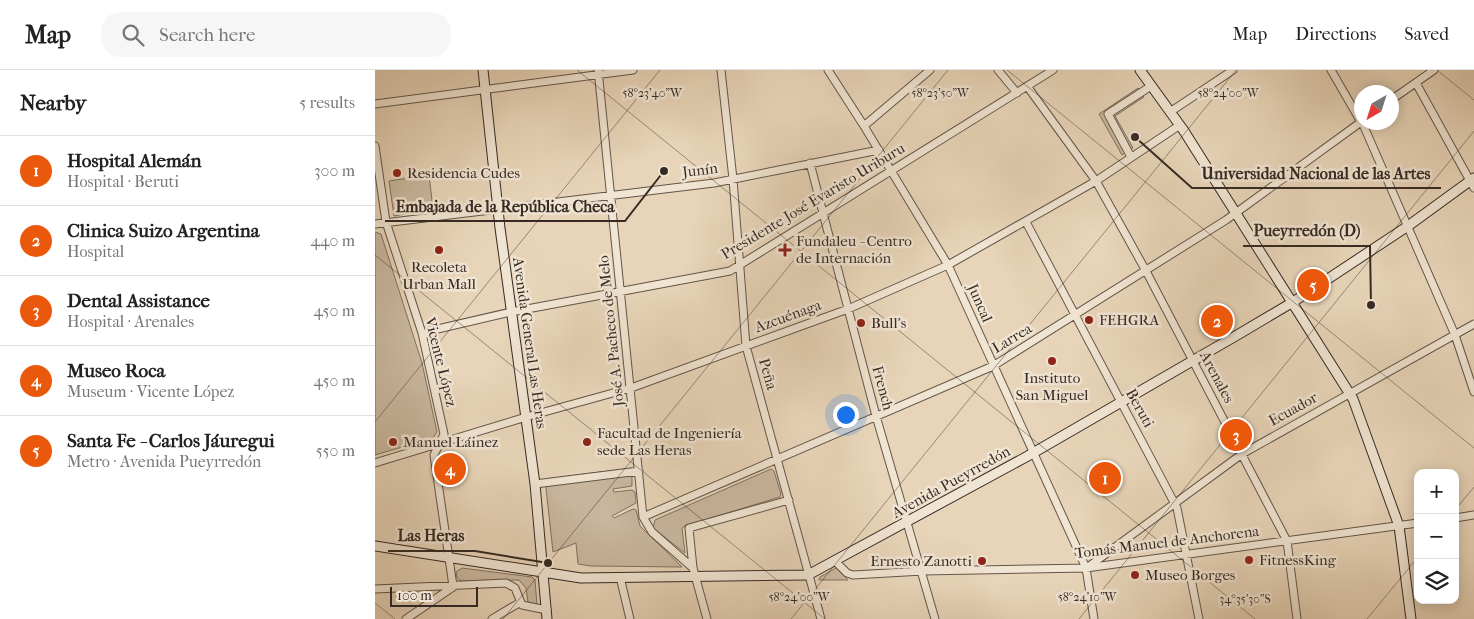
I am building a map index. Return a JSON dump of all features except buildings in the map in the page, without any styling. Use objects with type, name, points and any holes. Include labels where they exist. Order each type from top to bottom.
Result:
[{"type":"main road","name":"Avenida General Las Heras","points":[[483,70],[497,207],[535,484],[547,614]]},
{"type":"main road","points":[[1139,70],[1180,125],[1350,393],[1399,526],[1411,619]]},
{"type":"main road","name":"Avenida Pueyrredón","points":[[375,546],[527,568],[543,573],[581,578],[695,572],[808,574],[907,523],[1193,361],[1293,302],[1473,182]]},
{"type":"street","points":[[375,104],[485,90],[599,72],[633,70]]},
{"type":"street","name":"Peña","points":[[721,70],[733,179],[738,266],[746,346],[821,619]]},
{"type":"street","name":"Juncal","points":[[828,70],[879,150],[948,265],[1086,568],[1094,619]]},
{"type":"street","points":[[864,126],[930,70]]},
{"type":"street","points":[[998,70],[1017,93]]},
{"type":"street","name":"Presidente José Evaristo Uriburu","points":[[422,333],[425,334],[429,331],[511,312],[730,271],[1053,70]]},
{"type":"street","points":[[1170,112],[1233,70]]},
{"type":"street","points":[[1331,70],[1354,109]]},
{"type":"street","points":[[1399,95],[1434,70]]},
{"type":"street","name":"José A. Pacheco de Melo","points":[[599,72],[643,517]]},
{"type":"street","points":[[1416,83],[1473,182]]},
{"type":"street","name":"Arenales","points":[[1027,86],[1096,181],[1146,272],[1287,541],[1297,619]]},
{"type":"street","points":[[1131,157],[1108,114],[1151,86]]},
{"type":"street","name":"Azcuénaga","points":[[375,463],[526,416],[631,388],[848,309],[948,265],[1026,222],[1096,181],[1180,125]]},
{"type":"street","name":"Larrea","points":[[643,517],[993,366],[1146,272],[1236,213],[1354,128]]},
{"type":"street","points":[[1366,130],[1455,335],[1474,392]]},
{"type":"street","name":"Vicente López","points":[[375,146],[386,222],[422,333],[445,434],[434,454],[453,586]]},
{"type":"street","name":"Junín","points":[[375,224],[497,207],[733,179],[879,150]]},
{"type":"street","name":"French","points":[[810,164],[876,416],[923,571],[935,619]]},
{"type":"street","name":"Beruti","points":[[1026,222],[1174,502],[1199,619]]},
{"type":"street","name":"Ecuador","points":[[1086,568],[1242,454],[1474,324]]},
{"type":"street","points":[[535,484],[639,471]]},
{"type":"street","points":[[707,619],[695,572],[689,528],[789,500]]},
{"type":"street","points":[[1459,517],[1474,515]]},
{"type":"street","points":[[643,517],[652,532],[695,572]]},
{"type":"street","name":"Tomás Manuel de Anchorena","points":[[835,561],[847,573],[853,575],[923,571],[1086,568],[1414,524]]},
{"type":"street","points":[[1111,549],[1108,559],[1114,564]]},
{"type":"street","points":[[620,577],[630,619]]},
{"type":"street","points":[[375,589],[507,583],[515,588],[519,603],[525,608],[547,614]]},
{"type":"street","points":[[406,619],[453,586]]},
{"type":"street","points":[[493,619],[519,603]]},
{"type":"shaded area","points":[[1138,88],[1144,97],[1115,116],[1133,148],[1122,155],[1099,114]]},
{"type":"shaded area","points":[[429,175],[433,209],[394,216],[389,181]]},
{"type":"shaded area","points":[[375,232],[381,234],[422,363],[437,432],[433,438],[375,455]]},
{"type":"shaded area","points":[[632,468],[632,486],[613,489],[614,492],[632,490],[635,492],[636,503],[612,516],[614,518],[633,509],[636,510],[640,526],[682,567],[591,566],[578,564],[576,543],[553,552],[545,479]]},
{"type":"shaded area","points":[[771,469],[774,471],[781,494],[780,497],[684,526],[682,529],[685,553],[653,528],[655,520]]},
{"type":"shaded area","points":[[462,568],[532,577],[535,580],[537,605],[528,602],[526,588],[519,580],[461,581],[457,578],[456,572]]},
{"type":"shaded area","points":[[836,568],[848,580],[819,580],[820,577]]},
{"type":"place","name":"Universidad Nacional de las Artes","points":[[1135,137]]},
{"type":"place","name":"Embajada de la República Checa","points":[[664,171]]},
{"type":"place","name":"Residencia Cudes","points":[[397,173]]},
{"type":"place","name":"Recoleta Urban Mall","points":[[439,250]]},
{"type":"place","name":"Fundaleu - Centro de Internación","points":[[785,250]]},
{"type":"place","name":"Santa Fe - Carlos Jáuregui","points":[[1313,285]]},
{"type":"place","name":"Pueyrredón (D)","points":[[1371,305]]},
{"type":"place","name":"FEHGRA","points":[[1089,320]]},
{"type":"place","name":"Clinica Suizo Argentina","points":[[1217,321]]},
{"type":"place","name":"Bull's","points":[[861,323]]},
{"type":"place","name":"Instituto San Miguel","points":[[1052,361]]},
{"type":"place","name":"Dental Assistance","points":[[1236,435]]},
{"type":"place","name":"Manuel Láinez","points":[[393,442]]},
{"type":"place","name":"Facultad de Ingeniería sede Las Heras","points":[[587,442]]},
{"type":"place","name":"Museo Roca","points":[[450,469]]},
{"type":"place","name":"Hospital Alemán","points":[[1105,478]]},
{"type":"place","name":"FitnessKing","points":[[1249,560]]},
{"type":"place","name":"Ernesto Zanotti","points":[[982,561]]},
{"type":"place","name":"Las Heras","points":[[548,563]]},
{"type":"place","name":"Museo Borges","points":[[1135,575]]}]
